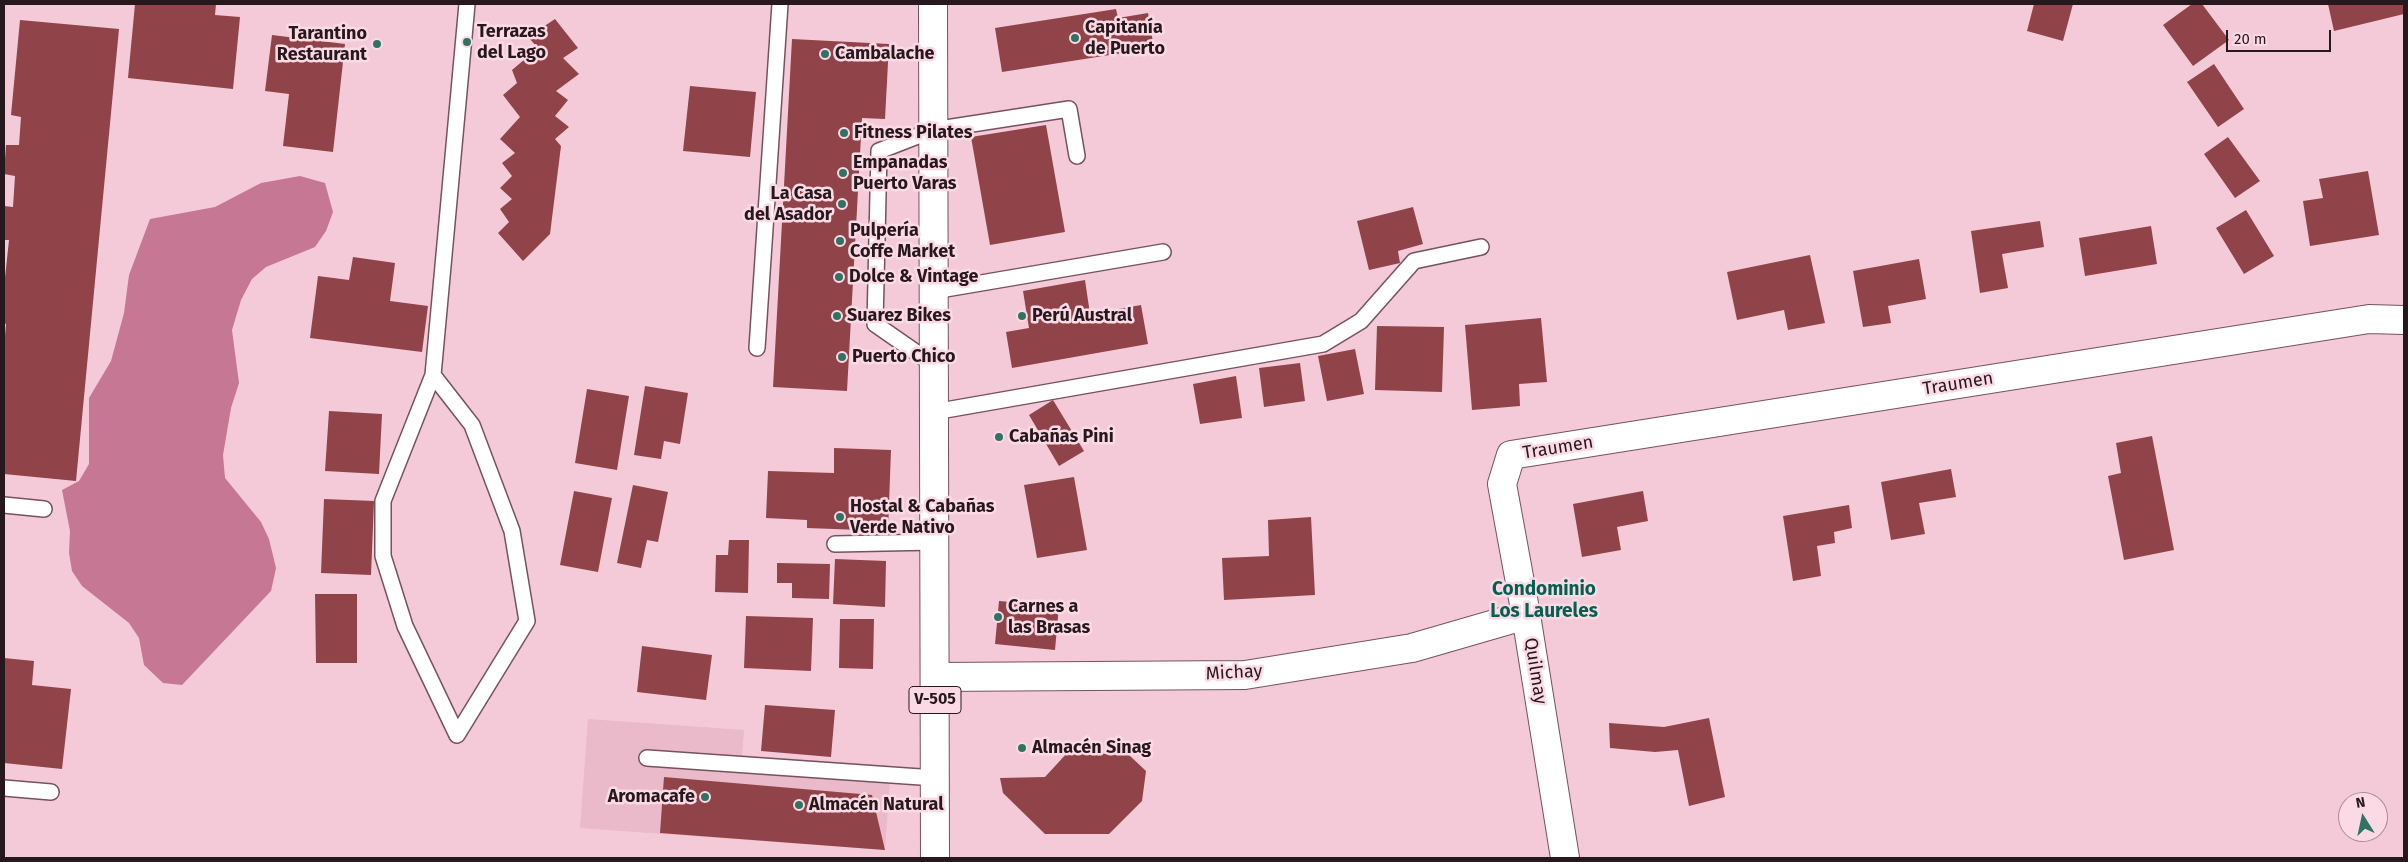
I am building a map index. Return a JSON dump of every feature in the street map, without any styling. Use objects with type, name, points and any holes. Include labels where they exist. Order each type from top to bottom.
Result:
[{"type":"street","name":"V-505","points":[[932,4],[935,858]]},
{"type":"street","name":"Traumen","points":[[1511,455],[2369,319],[2404,320]]},
{"type":"street","name":"Quilmay","points":[[1511,455],[1502,484],[1526,615],[1565,858]]},
{"type":"street","name":"Michay","points":[[935,676],[1245,676],[1412,648],[1526,615]]},
{"type":"lane","points":[[433,375],[472,424],[512,531],[527,621],[457,735],[404,626],[383,556],[383,502],[433,375],[467,4]]},
{"type":"lane","points":[[757,348],[780,4]]},
{"type":"lane","points":[[934,365],[875,324],[878,151],[933,130],[1069,109],[1077,156]]},
{"type":"lane","points":[[934,412],[1323,344],[1361,321],[1414,261],[1481,247]]},
{"type":"lane","points":[[934,291],[1163,252]]},
{"type":"lane","points":[[4,505],[44,509]]},
{"type":"lane","points":[[835,544],[935,542]]},
{"type":"lane","points":[[648,758],[936,778]]},
{"type":"lane","points":[[4,788],[51,792]]},
{"type":"shaded area","points":[[300,176],[325,183],[333,212],[326,231],[315,247],[266,267],[252,279],[241,300],[232,330],[239,383],[231,408],[223,455],[225,478],[261,522],[269,539],[276,568],[271,591],[182,685],[163,683],[144,665],[139,638],[129,623],[82,586],[72,571],[69,553],[70,531],[62,490],[79,481],[89,464],[89,398],[111,361],[124,313],[129,275],[150,219],[215,207],[261,183]]},
{"type":"shaded area","points":[[588,719],[744,730],[742,755],[891,766],[885,850],[580,828]]},
{"type":"building","points":[[135,4],[216,4],[215,15],[240,17],[233,89],[128,78]]},
{"type":"building","points":[[2034,4],[2073,4],[2063,41],[2027,31]]},
{"type":"building","points":[[2192,4],[2202,4],[2229,40],[2193,66],[2163,25]]},
{"type":"building","points":[[2328,4],[2404,4],[2404,14],[2334,31]]},
{"type":"building","name":"Capitanía de Puerto","points":[[1116,9],[1118,18],[1148,13],[1154,48],[1002,72],[995,28]]},
{"type":"building","points":[[555,19],[578,48],[563,58],[579,74],[556,91],[568,100],[555,116],[569,127],[555,139],[561,146],[550,234],[523,261],[498,233],[509,222],[500,209],[512,199],[500,188],[512,176],[502,163],[515,153],[500,139],[520,117],[503,95],[517,83],[512,70],[538,48],[528,37]]},
{"type":"building","points":[[20,20],[119,29],[76,481],[4,474],[4,348],[6,324],[4,323],[4,287],[9,240],[4,240],[4,206],[13,207],[15,176],[4,174],[6,145],[19,145],[21,117],[11,115]]},
{"type":"building","points":[[272,35],[345,44],[333,152],[283,146],[289,94],[265,91]]},
{"type":"building","points":[[792,39],[889,44],[885,119],[862,118],[847,391],[773,387]]},
{"type":"building","points":[[2214,64],[2244,109],[2218,127],[2187,82]]},
{"type":"building","points":[[690,86],[756,92],[750,157],[683,151]]},
{"type":"building","points":[[1046,125],[1065,232],[990,245],[971,137]]},
{"type":"building","points":[[2228,137],[2260,181],[2235,198],[2204,154]]},
{"type":"building","points":[[2368,171],[2379,235],[2310,246],[2303,201],[2323,198],[2319,179]]},
{"type":"building","points":[[1413,207],[1423,244],[1398,251],[1400,263],[1369,270],[1357,221]]},
{"type":"building","points":[[2246,210],[2274,256],[2244,274],[2216,228]]},
{"type":"building","points":[[2040,221],[2044,247],[2002,254],[2008,288],[1980,293],[1971,231]]},
{"type":"building","points":[[2151,226],[2157,264],[2085,276],[2079,238]]},
{"type":"building","points":[[1810,255],[1825,323],[1788,330],[1784,310],[1737,320],[1727,272]]},
{"type":"building","points":[[353,257],[395,263],[390,301],[428,306],[422,352],[310,338],[318,276],[349,280]]},
{"type":"building","points":[[1919,259],[1926,299],[1888,306],[1891,323],[1863,327],[1853,271]]},
{"type":"building","points":[[1085,280],[1090,314],[1141,305],[1148,344],[1012,368],[1006,332],[1029,328],[1023,291]]},
{"type":"building","points":[[1541,318],[1547,382],[1519,384],[1520,406],[1472,410],[1465,325]]},
{"type":"building","points":[[1377,326],[1444,327],[1442,392],[1375,390]]},
{"type":"building","points":[[1355,349],[1364,394],[1327,401],[1318,356]]},
{"type":"building","points":[[1300,363],[1305,401],[1264,407],[1259,368]]},
{"type":"building","points":[[1236,376],[1242,418],[1200,424],[1193,384]]},
{"type":"building","points":[[645,386],[688,393],[680,444],[664,441],[661,459],[634,455]]},
{"type":"building","points":[[587,389],[629,396],[617,470],[575,463]]},
{"type":"building","points":[[1053,400],[1084,451],[1059,466],[1029,415]]},
{"type":"building","points":[[329,411],[382,414],[379,474],[325,471]]},
{"type":"building","points":[[2152,436],[2174,550],[2124,560],[2108,476],[2121,473],[2116,443]]},
{"type":"building","points":[[834,448],[891,450],[888,531],[807,528],[807,520],[766,518],[768,471],[834,473]]},
{"type":"building","points":[[1951,469],[1956,497],[1919,503],[1925,534],[1891,540],[1881,482]]},
{"type":"building","points":[[1074,477],[1087,550],[1037,558],[1024,485]]},
{"type":"building","points":[[633,485],[668,492],[658,542],[647,540],[641,568],[617,563]]},
{"type":"building","points":[[574,491],[612,498],[598,572],[560,565]]},
{"type":"building","points":[[1643,491],[1648,521],[1617,527],[1621,550],[1582,557],[1573,504]]},
{"type":"building","points":[[324,499],[374,501],[371,575],[321,573]]},
{"type":"building","points":[[1849,505],[1852,528],[1834,532],[1835,543],[1817,546],[1821,576],[1793,581],[1783,516]]},
{"type":"building","points":[[1311,517],[1315,595],[1224,600],[1222,558],[1269,556],[1268,520]]},
{"type":"building","points":[[729,540],[749,540],[748,593],[715,592],[716,555],[728,555]]},
{"type":"building","points":[[835,559],[886,561],[885,607],[833,604]]},
{"type":"building","points":[[777,563],[830,564],[829,599],[792,598],[792,583],[777,583]]},
{"type":"building","points":[[315,594],[357,594],[357,663],[316,663]]},
{"type":"building","points":[[999,601],[1059,606],[1055,650],[995,644]]},
{"type":"building","points":[[746,616],[813,618],[811,671],[744,668]]},
{"type":"building","points":[[840,619],[874,619],[873,669],[839,668]]},
{"type":"building","points":[[642,646],[712,655],[706,700],[637,692]]},
{"type":"building","points":[[4,658],[34,661],[32,685],[71,689],[62,769],[4,763]]},
{"type":"building","points":[[765,705],[835,710],[831,757],[761,751]]},
{"type":"building","points":[[1709,718],[1725,797],[1689,806],[1678,750],[1655,752],[1610,748],[1609,723],[1664,727]]},
{"type":"building","points":[[1068,752],[1129,755],[1146,771],[1142,801],[1109,834],[1045,834],[1003,793],[1000,778],[1045,777]]},
{"type":"building","points":[[664,777],[872,795],[885,850],[660,833]]},
{"type":"place","name":"Capitanía de Puerto","points":[[1075,38]]},
{"type":"place","name":"Terrazas del Lago","points":[[467,42]]},
{"type":"place","name":"Tarantino Restaurant","points":[[377,44]]},
{"type":"place","name":"Cambalache","points":[[825,54]]},
{"type":"place","name":"Fitness Pilates","points":[[844,133]]},
{"type":"place","name":"Empanadas Puerto Varas","points":[[843,173]]},
{"type":"place","name":"La Casa del Asador","points":[[842,204]]},
{"type":"place","name":"Pulpería Coffe Market","points":[[840,241]]},
{"type":"place","name":"Dolce & Vintage","points":[[839,277]]},
{"type":"place","name":"Suarez Bikes","points":[[837,316]]},
{"type":"place","name":"Perú Austral","points":[[1022,316]]},
{"type":"place","name":"Puerto Chico","points":[[842,357]]},
{"type":"place","name":"Cabañas Pini","points":[[999,437]]},
{"type":"place","name":"Hostal & Cabañas Verde Nativo","points":[[840,517]]},
{"type":"place","name":"Carnes a las Brasas","points":[[998,617]]},
{"type":"place","name":"Almacén Sinag","points":[[1022,748]]},
{"type":"place","name":"Aromacafe","points":[[705,797]]},
{"type":"place","name":"Almacén Natural","points":[[799,805]]},
{"type":"district","name":"Condominio Los Laureles","points":[[1544,601]]}]
